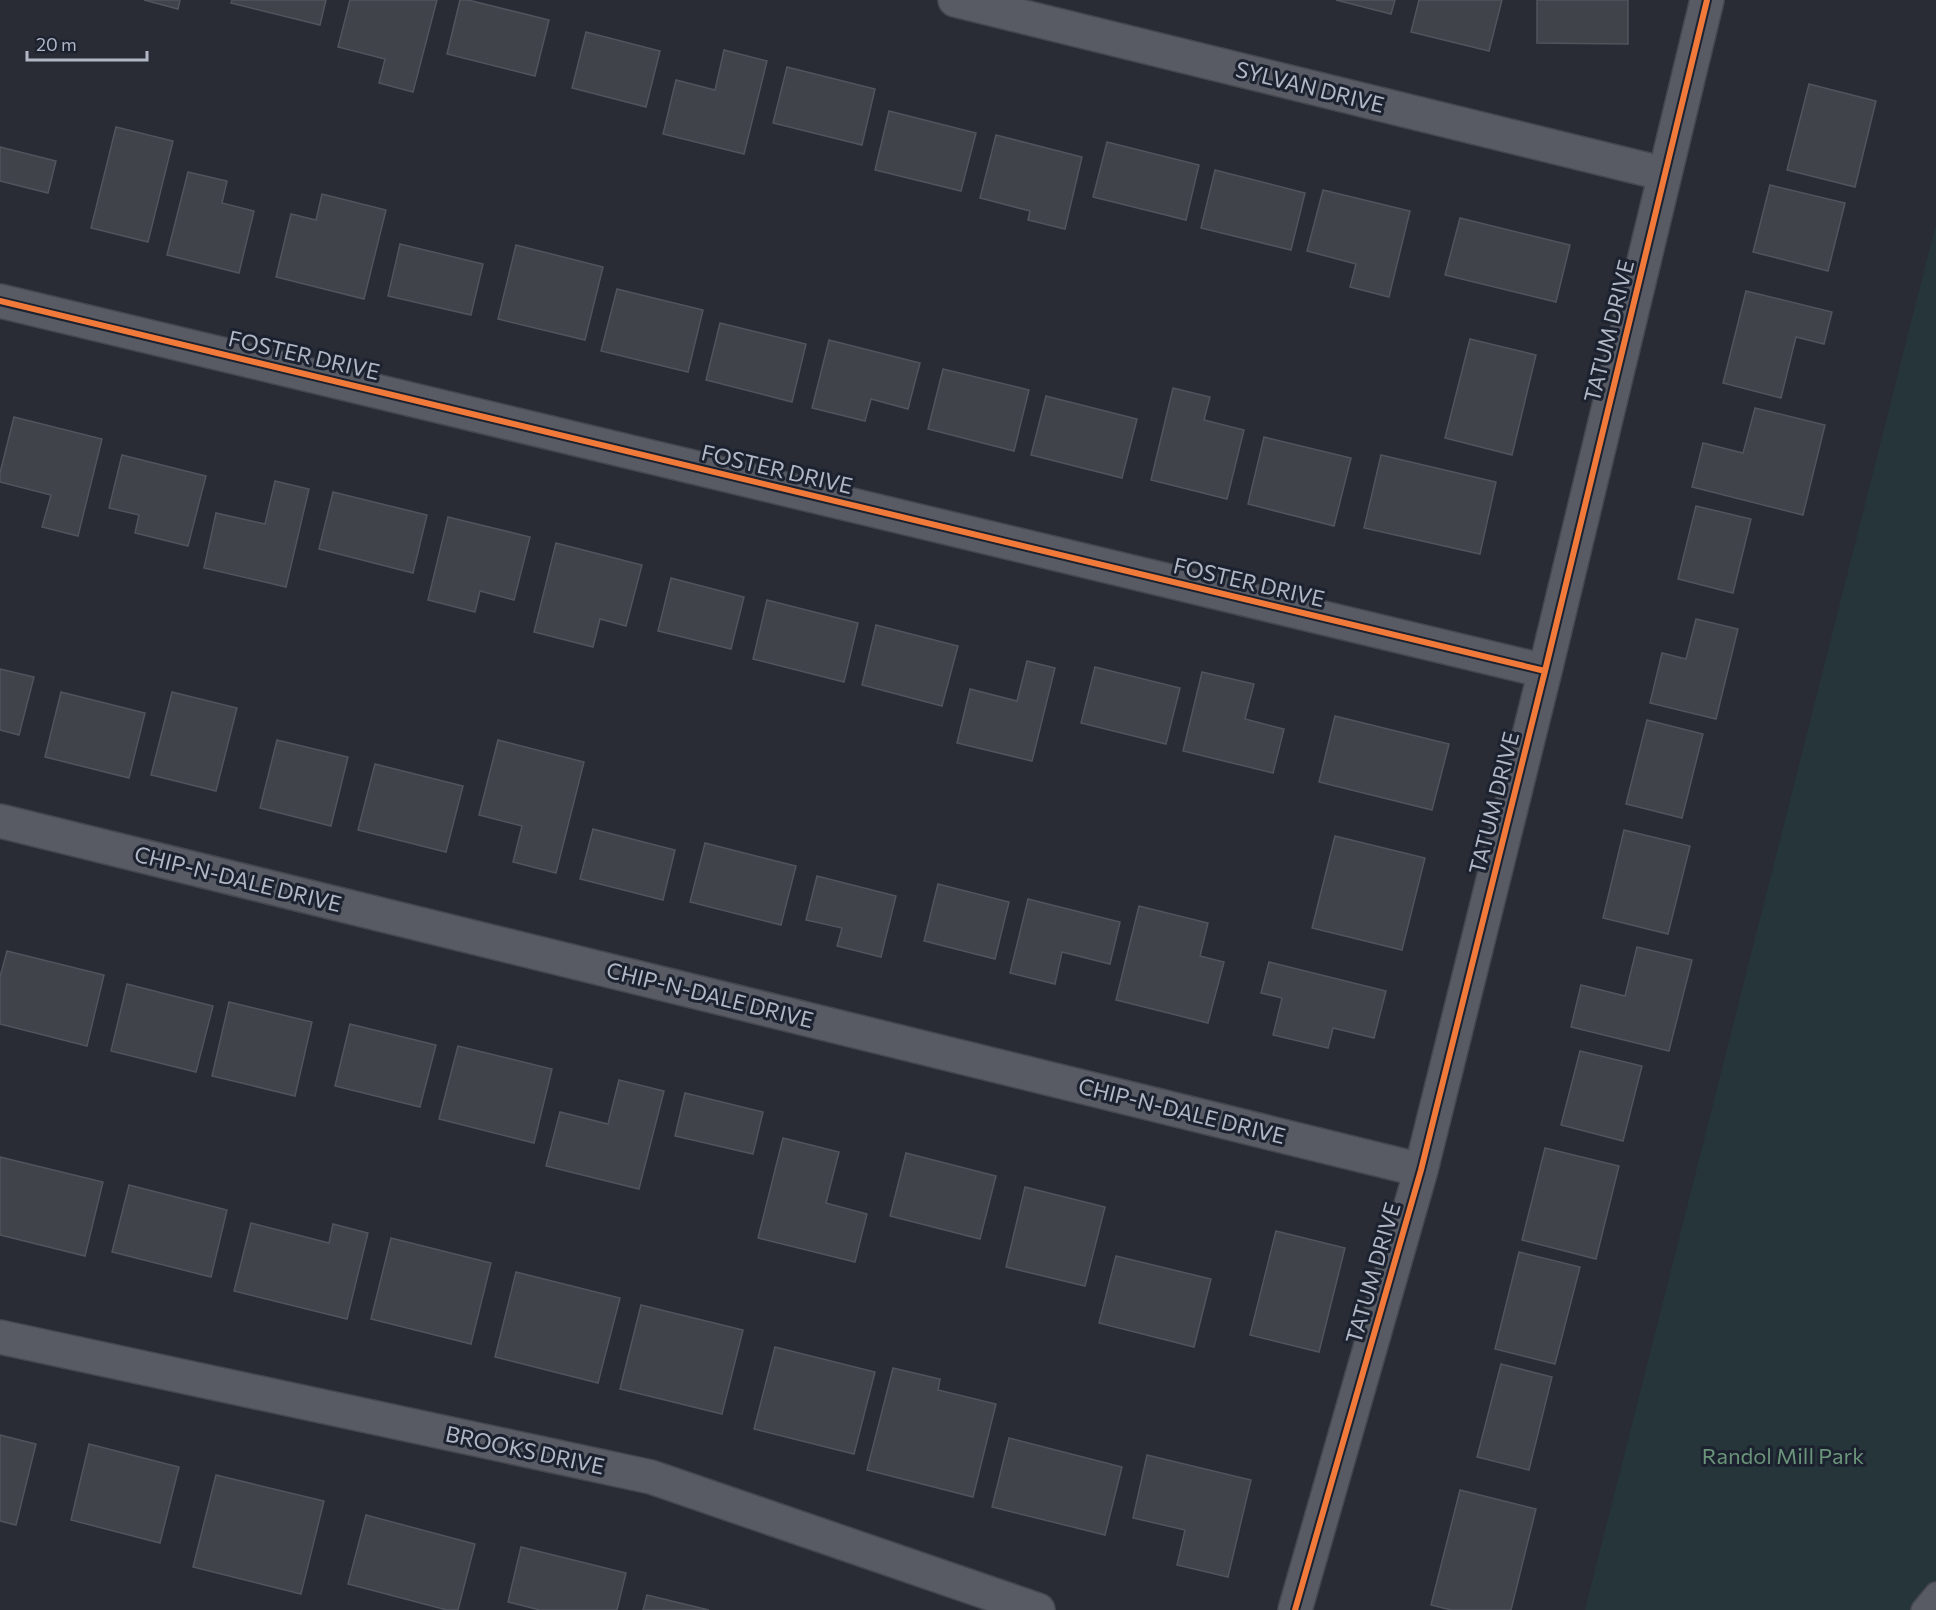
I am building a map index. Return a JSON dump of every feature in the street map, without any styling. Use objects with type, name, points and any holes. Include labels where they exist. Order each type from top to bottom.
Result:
[{"type":"street","name":"SYLVAN DRIVE","points":[[954,0],[1665,174]]},
{"type":"street","name":"TATUM DRIVE","points":[[1295,1610],[1421,1170],[1545,671],[1707,0]]},
{"type":"street","name":"FOSTER DRIVE","points":[[0,301],[1545,671]]},
{"type":"street","name":"CHIP-N-DALE DRIVE","points":[[0,821],[1421,1170]]},
{"type":"street","name":"BROOKS DRIVE","points":[[0,1337],[651,1478],[1038,1610]]},
{"type":"lane","points":[[1922,1610],[1936,1593]]},
{"type":"green space","name":"Randol Mill Park","points":[[1936,224],[1936,1610],[1585,1610]]},
{"type":"building","points":[[144,0],[180,0],[178,9]]},
{"type":"building","points":[[232,0],[326,0],[320,25],[231,3]]},
{"type":"building","points":[[350,0],[437,0],[413,92],[379,83],[385,59],[338,47]]},
{"type":"building","points":[[460,0],[549,20],[535,76],[447,54]]},
{"type":"building","points":[[1336,0],[1395,0],[1391,14]]},
{"type":"building","points":[[1419,0],[1502,0],[1489,51],[1411,32]]},
{"type":"building","points":[[1537,0],[1628,0],[1628,44],[1537,43]]},
{"type":"building","points":[[586,32],[660,51],[646,107],[572,88]]},
{"type":"building","points":[[724,50],[767,61],[744,154],[663,134],[676,80],[715,90]]},
{"type":"building","points":[[787,67],[875,89],[862,145],[773,123]]},
{"type":"building","points":[[1809,84],[1876,101],[1855,187],[1787,170]]},
{"type":"building","points":[[889,111],[976,133],[961,191],[875,170]]},
{"type":"building","points":[[116,127],[173,141],[148,242],[91,228]]},
{"type":"building","points":[[996,135],[1082,157],[1065,229],[1028,220],[1030,211],[980,198]]},
{"type":"building","points":[[1107,142],[1199,165],[1186,220],[1093,197]]},
{"type":"building","points":[[0,147],[56,161],[48,193],[0,181]]},
{"type":"building","points":[[1215,170],[1305,193],[1291,250],[1201,228]]},
{"type":"building","points":[[188,172],[227,181],[222,203],[254,211],[239,273],[167,255]]},
{"type":"building","points":[[1770,185],[1845,203],[1828,271],[1753,252]]},
{"type":"building","points":[[1323,190],[1410,211],[1389,297],[1350,287],[1356,264],[1307,251]]},
{"type":"building","points":[[322,194],[386,210],[364,299],[276,277],[291,214],[316,220]]},
{"type":"building","points":[[1460,218],[1570,245],[1556,302],[1445,275]]},
{"type":"building","points":[[400,244],[483,264],[471,315],[388,296]]},
{"type":"building","points":[[516,245],[603,267],[585,340],[498,319]]},
{"type":"building","points":[[617,289],[703,310],[688,372],[601,351]]},
{"type":"building","points":[[1746,291],[1832,312],[1824,344],[1796,337],[1781,398],[1723,383]]},
{"type":"building","points":[[720,323],[806,344],[792,402],[706,380]]},
{"type":"building","points":[[1470,339],[1536,355],[1512,455],[1445,438]]},
{"type":"building","points":[[829,340],[920,363],[908,409],[871,399],[865,421],[812,408]]},
{"type":"building","points":[[943,369],[1029,390],[1014,451],[928,429]]},
{"type":"building","points":[[1173,388],[1210,397],[1204,420],[1244,430],[1227,499],[1151,480]]},
{"type":"building","points":[[1046,396],[1137,419],[1122,478],[1031,455]]},
{"type":"building","points":[[1755,408],[1825,425],[1803,515],[1692,487],[1703,443],[1743,453]]},
{"type":"building","points":[[14,417],[102,439],[78,536],[42,527],[51,495],[0,482],[0,473]]},
{"type":"building","points":[[1264,437],[1351,458],[1334,526],[1248,504]]},
{"type":"building","points":[[122,455],[206,476],[188,546],[135,533],[139,515],[109,508]]},
{"type":"building","points":[[1381,455],[1496,482],[1480,554],[1364,528]]},
{"type":"building","points":[[275,481],[309,489],[286,587],[204,568],[216,513],[265,524]]},
{"type":"building","points":[[333,492],[427,515],[413,573],[319,549]]},
{"type":"building","points":[[1696,506],[1751,519],[1733,593],[1678,579]]},
{"type":"building","points":[[448,517],[530,537],[514,600],[480,591],[475,612],[428,600]]},
{"type":"building","points":[[556,543],[642,565],[626,626],[600,619],[593,647],[534,632]]},
{"type":"building","points":[[671,578],[744,597],[731,649],[658,631]]},
{"type":"building","points":[[767,600],[858,623],[844,682],[753,659]]},
{"type":"building","points":[[1696,619],[1738,629],[1716,719],[1650,703],[1662,653],[1686,659]]},
{"type":"building","points":[[876,625],[958,646],[942,706],[862,685]]},
{"type":"building","points":[[1027,661],[1055,668],[1032,761],[957,743],[970,689],[1017,701]]},
{"type":"building","points":[[1095,667],[1180,688],[1166,744],[1081,723]]},
{"type":"building","points":[[0,669],[34,677],[19,735],[0,730]]},
{"type":"building","points":[[1202,672],[1254,684],[1245,719],[1284,729],[1273,773],[1183,751]]},
{"type":"building","points":[[61,692],[145,713],[129,778],[45,757]]},
{"type":"building","points":[[172,692],[237,708],[216,791],[151,775]]},
{"type":"building","points":[[1335,716],[1449,744],[1432,810],[1319,782]]},
{"type":"building","points":[[1647,720],[1703,734],[1682,818],[1626,804]]},
{"type":"building","points":[[277,740],[348,757],[331,826],[260,808]]},
{"type":"building","points":[[498,740],[584,762],[556,873],[513,862],[522,826],[479,815]]},
{"type":"building","points":[[375,764],[463,786],[446,852],[358,830]]},
{"type":"building","points":[[593,829],[675,850],[663,900],[580,879]]},
{"type":"building","points":[[1624,830],[1690,846],[1668,934],[1603,918]]},
{"type":"building","points":[[1335,836],[1425,858],[1402,950],[1312,928]]},
{"type":"building","points":[[705,843],[796,866],[781,925],[690,902]]},
{"type":"building","points":[[817,876],[896,896],[881,957],[837,946],[842,928],[806,920]]},
{"type":"building","points":[[938,884],[1009,902],[995,959],[924,941]]},
{"type":"building","points":[[1028,899],[1120,922],[1110,964],[1062,952],[1055,984],[1010,973]]},
{"type":"building","points":[[1139,906],[1208,923],[1200,956],[1224,962],[1208,1023],[1116,1000]]},
{"type":"building","points":[[1637,947],[1692,960],[1669,1051],[1571,1027],[1581,985],[1625,996]]},
{"type":"building","points":[[7,951],[104,975],[87,1046],[0,1024],[0,977]]},
{"type":"building","points":[[1269,962],[1386,991],[1374,1038],[1333,1028],[1328,1048],[1273,1035],[1282,998],[1261,993]]},
{"type":"building","points":[[127,984],[213,1006],[196,1072],[111,1051]]},
{"type":"building","points":[[229,1002],[312,1022],[295,1096],[212,1076]]},
{"type":"building","points":[[350,1024],[436,1045],[420,1107],[335,1086]]},
{"type":"building","points":[[458,1046],[552,1069],[534,1143],[439,1119]]},
{"type":"building","points":[[1580,1051],[1642,1066],[1623,1141],[1561,1125]]},
{"type":"building","points":[[619,1080],[664,1091],[639,1189],[546,1166],[560,1112],[608,1124]]},
{"type":"building","points":[[685,1093],[763,1112],[753,1154],[675,1136]]},
{"type":"building","points":[[783,1138],[839,1152],[826,1203],[867,1214],[855,1262],[758,1238]]},
{"type":"building","points":[[1545,1148],[1619,1166],[1596,1259],[1522,1240]]},
{"type":"building","points":[[906,1153],[996,1176],[980,1239],[890,1216]]},
{"type":"building","points":[[0,1157],[103,1182],[85,1256],[0,1235]]},
{"type":"building","points":[[129,1185],[227,1210],[211,1277],[112,1252]]},
{"type":"building","points":[[1025,1187],[1105,1207],[1085,1286],[1006,1267]]},
{"type":"building","points":[[251,1223],[329,1243],[333,1224],[368,1233],[347,1319],[234,1291]]},
{"type":"building","points":[[1276,1231],[1345,1248],[1319,1352],[1250,1335]]},
{"type":"building","points":[[391,1238],[491,1263],[471,1344],[371,1319]]},
{"type":"building","points":[[1519,1252],[1580,1267],[1555,1364],[1495,1349]]},
{"type":"building","points":[[1116,1256],[1211,1279],[1194,1347],[1099,1323]]},
{"type":"building","points":[[516,1272],[620,1298],[598,1383],[495,1357]]},
{"type":"building","points":[[641,1305],[743,1330],[722,1414],[620,1389]]},
{"type":"building","points":[[775,1347],[875,1372],[854,1454],[754,1429]]},
{"type":"building","points":[[1501,1364],[1552,1377],[1529,1470],[1477,1457]]},
{"type":"building","points":[[893,1368],[940,1379],[938,1390],[996,1404],[973,1497],[867,1470]]},
{"type":"building","points":[[0,1435],[36,1444],[16,1525],[0,1521]]},
{"type":"building","points":[[1009,1438],[1122,1467],[1105,1535],[992,1507]]},
{"type":"building","points":[[89,1444],[179,1467],[160,1543],[71,1520]]},
{"type":"building","points":[[1147,1455],[1251,1480],[1228,1577],[1177,1565],[1185,1530],[1133,1518]]},
{"type":"building","points":[[216,1475],[324,1501],[301,1594],[193,1567]]},
{"type":"building","points":[[1460,1490],[1536,1509],[1511,1610],[1451,1610],[1431,1605]]},
{"type":"building","points":[[366,1515],[475,1544],[458,1610],[447,1610],[348,1584]]},
{"type":"building","points":[[521,1547],[626,1573],[617,1610],[540,1610],[508,1602]]},
{"type":"building","points":[[647,1595],[709,1610],[643,1610]]},
{"type":"cycle path","points":[[1295,1610],[1421,1170],[1545,671],[1707,0]]},
{"type":"cycle path","points":[[0,301],[1545,671]]}]
